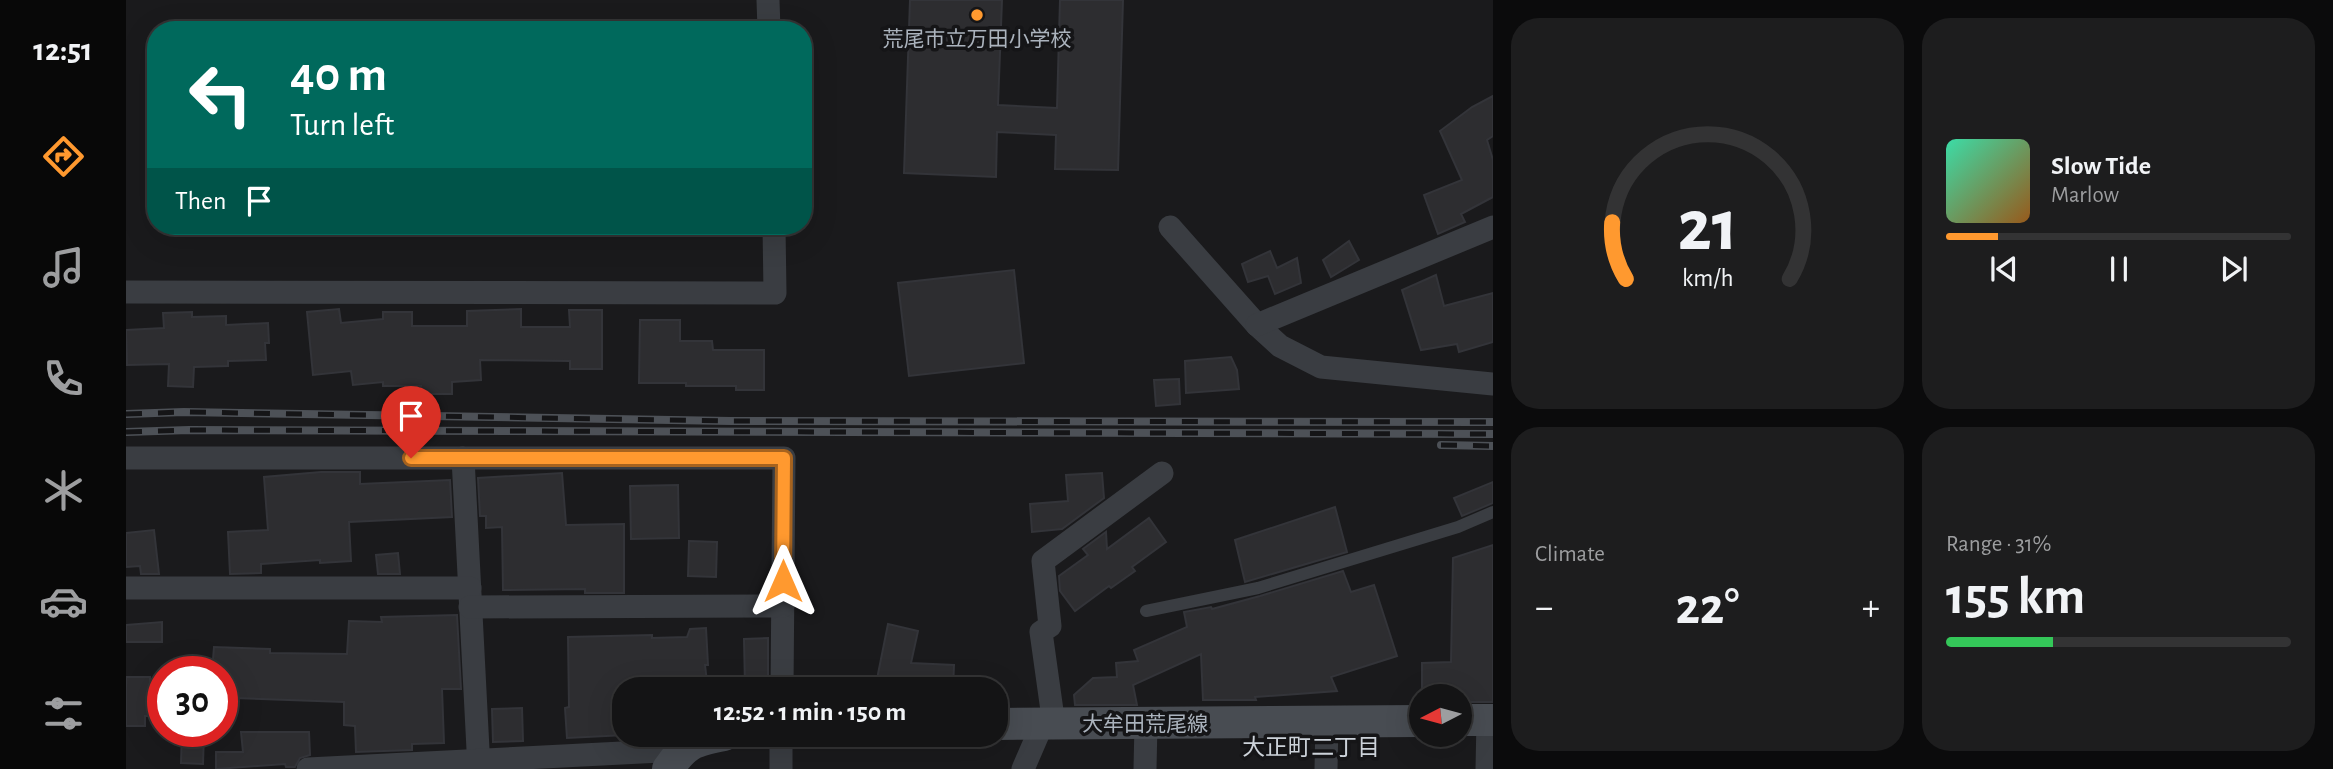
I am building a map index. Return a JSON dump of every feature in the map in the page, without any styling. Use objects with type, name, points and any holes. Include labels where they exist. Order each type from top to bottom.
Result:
[{"type":"main road","name":"大牟田荒尾線","points":[[1008,724],[1409,721]]},
{"type":"main road","points":[[675,760],[692,747]]},
{"type":"street","points":[[768,0],[769,21]]},
{"type":"street","points":[[1170,227],[1257,325],[1280,346],[1321,367],[1493,384]]},
{"type":"street","points":[[1257,325],[1493,227]]},
{"type":"street","points":[[126,292],[775,293],[774,235]]},
{"type":"street","points":[[126,458],[784,458],[782,677]]},
{"type":"street","points":[[463,458],[479,764]]},
{"type":"street","points":[[1023,769],[1048,725],[1041,632],[1050,626],[1043,561],[1162,472]]},
{"type":"street","points":[[126,588],[783,606]]},
{"type":"street","points":[[1480,720],[1487,769]]},
{"type":"street","points":[[1325,769],[1327,723]]},
{"type":"street","points":[[1144,769],[1146,724]]},
{"type":"street","points":[[781,747],[781,769]]},
{"type":"street","points":[[308,769],[675,760]]},
{"type":"lane","points":[[1146,611],[1258,588],[1458,527],[1493,512]]},
{"type":"building","points":[[910,0],[1002,0],[998,105],[1057,108],[1060,0],[1123,0],[1118,170],[1055,169],[1056,135],[997,132],[996,177],[904,173]]},
{"type":"building","points":[[1493,96],[1493,136],[1487,140],[1493,160],[1493,197],[1461,214],[1465,222],[1438,234],[1424,195],[1462,180],[1440,131],[1472,107]]},
{"type":"building","points":[[1349,241],[1359,260],[1331,277],[1323,260]]},
{"type":"building","points":[[1270,251],[1277,268],[1297,258],[1301,283],[1275,294],[1268,276],[1248,282],[1242,264]]},
{"type":"building","points":[[1014,270],[1024,363],[909,376],[898,283]]},
{"type":"building","points":[[1436,275],[1444,306],[1493,293],[1493,342],[1459,352],[1457,344],[1421,350],[1402,290]]},
{"type":"building","points":[[339,309],[341,323],[383,319],[383,312],[412,312],[412,326],[467,326],[467,311],[521,309],[521,327],[570,327],[569,310],[602,310],[602,369],[570,369],[570,361],[480,360],[481,380],[452,382],[452,394],[421,394],[421,386],[383,386],[383,382],[353,385],[351,371],[313,375],[307,312]]},
{"type":"building","points":[[192,312],[192,317],[226,316],[226,325],[268,323],[266,360],[228,361],[228,366],[194,367],[193,387],[168,386],[169,364],[127,365],[126,330],[164,328],[163,313]]},
{"type":"building","points":[[640,320],[680,320],[680,341],[712,341],[713,350],[764,350],[764,390],[736,390],[736,386],[686,386],[686,383],[639,383]]},
{"type":"building","points":[[1231,357],[1237,370],[1239,389],[1186,393],[1185,361]]},
{"type":"building","points":[[1179,379],[1180,404],[1156,406],[1154,380]]},
{"type":"building","points":[[360,472],[360,484],[450,480],[452,517],[349,522],[351,561],[261,564],[261,573],[230,574],[228,532],[268,530],[264,477]]},
{"type":"building","points":[[562,473],[566,525],[624,524],[624,593],[585,593],[585,589],[503,590],[502,527],[486,528],[486,516],[480,516],[478,478]]},
{"type":"building","points":[[1102,473],[1104,498],[1062,529],[1032,532],[1030,504],[1068,501],[1066,475]]},
{"type":"building","points":[[1493,482],[1493,503],[1462,516],[1454,498]]},
{"type":"building","points":[[678,485],[679,538],[631,539],[630,486]]},
{"type":"building","points":[[1335,507],[1347,552],[1245,582],[1235,540]]},
{"type":"building","points":[[1149,518],[1166,542],[1132,567],[1135,571],[1075,611],[1060,591],[1059,576],[1088,555],[1083,549],[1106,532],[1107,549]]},
{"type":"building","points":[[154,530],[159,574],[141,574],[140,566],[126,567],[126,533]]},
{"type":"building","points":[[689,541],[717,542],[716,577],[688,576]]},
{"type":"building","points":[[1493,545],[1493,702],[1472,702],[1472,684],[1422,684],[1422,663],[1451,662],[1453,558]]},
{"type":"building","points":[[398,553],[400,574],[378,574],[376,555]]},
{"type":"building","points":[[1343,571],[1351,592],[1374,585],[1397,656],[1331,677],[1337,691],[1255,697],[1256,700],[1203,700],[1201,654],[1133,685],[1137,705],[1075,705],[1074,695],[1093,678],[1117,677],[1116,663],[1138,661],[1134,650],[1187,627],[1184,612],[1212,609]]},
{"type":"building","points":[[457,615],[461,689],[442,689],[444,743],[412,744],[412,750],[356,752],[355,726],[344,725],[344,702],[238,698],[238,656],[213,656],[214,647],[270,649],[270,653],[347,654],[349,621],[382,622],[381,617]]},
{"type":"building","points":[[162,622],[162,642],[126,642],[126,625]]},
{"type":"building","points":[[888,624],[918,631],[911,663],[954,665],[954,677],[878,677]]},
{"type":"building","points":[[706,628],[706,677],[612,677],[612,736],[567,738],[565,708],[569,707],[568,637],[687,637],[690,629]]},
{"type":"building","points":[[768,638],[768,677],[745,677],[744,639]]},
{"type":"building","points":[[126,677],[147,677],[145,726],[126,726]]},
{"type":"building","points":[[522,708],[523,741],[493,742],[492,709]]},
{"type":"building","points":[[241,732],[309,732],[310,755],[300,758],[295,767],[286,767],[285,764],[216,769],[216,752],[243,752]]},
{"type":"building","points":[[182,747],[204,747],[203,764],[181,763]]},
{"type":"railway","points":[[126,414],[184,412],[731,421],[1493,422]]},
{"type":"railway","points":[[126,432],[1493,434]]},
{"type":"railway","points":[[1441,445],[1493,446]]},
{"type":"place","name":"荒尾市立万田小学校","points":[[977,15]]},
{"type":"district","name":"大正町二丁目","points":[[1311,747]]},
{"type":"route","points":[[411,458],[784,458],[783,581]]}]
